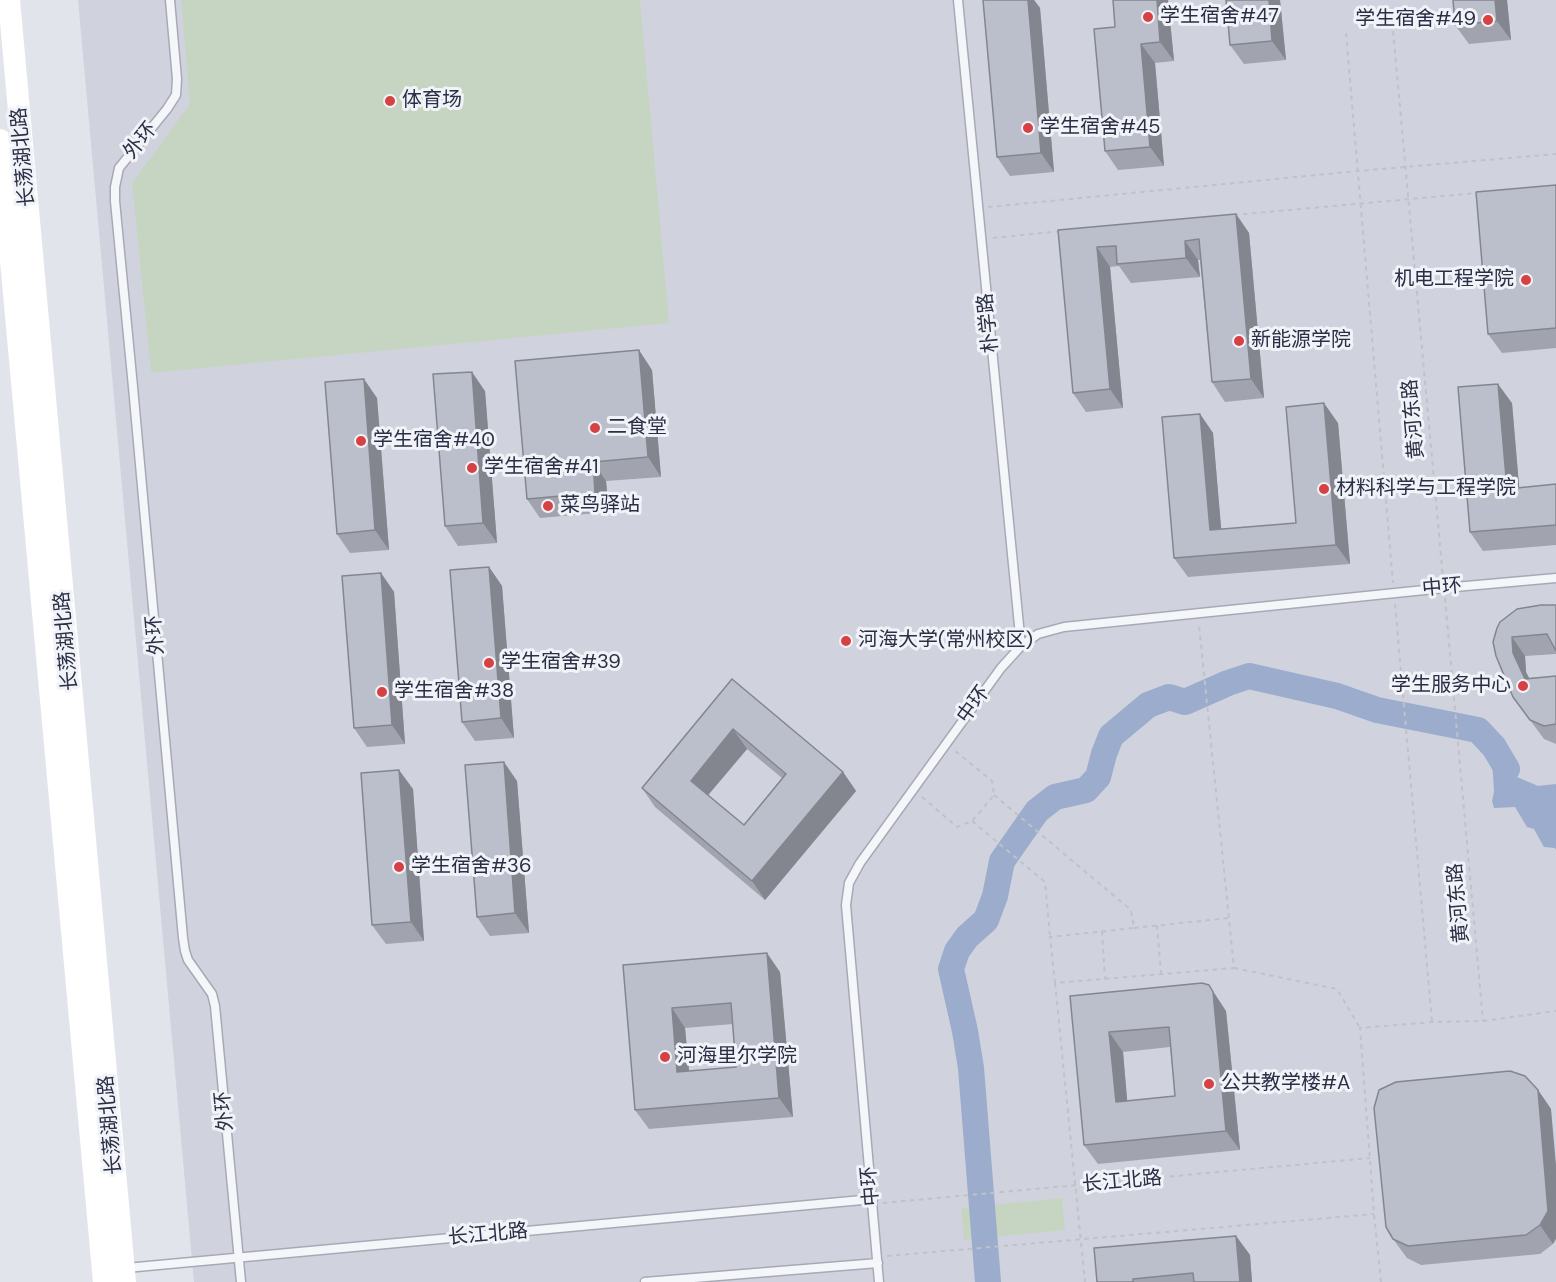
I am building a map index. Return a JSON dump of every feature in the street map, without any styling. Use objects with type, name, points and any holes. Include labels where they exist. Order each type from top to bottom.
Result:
[{"type":"main road","name":"长荡湖北路","points":[[9,0],[114,1276]]},
{"type":"main road","name":"长荡湖北路","points":[[0,140],[114,1276]]},
{"type":"lane","name":"外环","points":[[170,0],[177,79],[176,95],[119,168],[115,201],[183,938],[188,960],[212,994],[215,1006],[241,1282]]},
{"type":"lane","name":"朴学路","points":[[957,0],[1021,646]]},
{"type":"lane","name":"中环","points":[[879,1282],[846,905],[849,883],[860,863],[913,789],[1001,668],[1021,646],[1038,634],[1064,627],[1556,578]]},
{"type":"lane","name":"长江北路","points":[[114,1276],[239,1258],[873,1202]]},
{"type":"lane","points":[[645,1282],[877,1260]]},
{"type":"path","name":"黄河东路","points":[[1393,31],[1484,1021]]},
{"type":"path","name":"黄河东路","points":[[1346,33],[1432,1022]]},
{"type":"path","points":[[978,208],[1405,166],[1556,154]]},
{"type":"path","points":[[1230,215],[1476,193]]},
{"type":"path","points":[[981,239],[1064,231]]},
{"type":"path","points":[[1198,613],[1234,968]]},
{"type":"path","points":[[946,744],[992,781],[994,795],[1131,910],[1134,928]]},
{"type":"path","points":[[913,789],[957,827],[972,821],[994,795]]},
{"type":"path","points":[[972,821],[1045,882],[1085,1282]]},
{"type":"path","points":[[1050,937],[1229,918]]},
{"type":"path","points":[[1156,926],[1161,974]]},
{"type":"path","points":[[1101,932],[1105,979]]},
{"type":"path","points":[[1055,983],[1234,968],[1337,989],[1360,1028],[1381,1282]]},
{"type":"path","points":[[1360,1028],[1432,1022],[1484,1021],[1556,1011]]},
{"type":"path","name":"长江北路","points":[[873,1202],[998,1194],[1370,1158]]},
{"type":"path","points":[[877,1260],[1001,1246],[1374,1214]]},
{"type":"shaded area","name":"河海大学(常州校区)","points":[[78,0],[1556,0],[1556,1282],[194,1282]]},
{"type":"green space","points":[[181,0],[640,0],[669,323],[151,373],[132,183],[190,104]]},
{"type":"green space","points":[[1062,1198],[1065,1230],[964,1240],[961,1208]]},
{"type":"water","points":[[1505,754],[1517,777],[1538,786],[1556,784],[1556,850],[1544,847],[1534,829],[1527,827],[1515,807],[1494,808],[1492,758]]},
{"type":"building","name":"学生宿舍#45","points":[[983,0],[1028,0],[1041,153],[997,157]]},
{"type":"building","points":[[1113,0],[1157,0],[1160,42],[1141,44],[1150,147],[1105,151],[1094,29],[1115,27]]},
{"type":"building","points":[[1226,0],[1269,0],[1272,41],[1230,45]]},
{"type":"building","points":[[1453,0],[1495,0],[1497,21],[1455,25]]},
{"type":"building","name":"机电工程学院","points":[[1556,185],[1556,328],[1488,334],[1476,192]]},
{"type":"building","points":[[1236,214],[1251,379],[1212,382],[1199,239],[1185,241],[1186,258],[1117,264],[1116,246],[1097,247],[1110,389],[1073,393],[1058,230]]},
{"type":"building","name":"二食堂","points":[[639,350],[648,457],[593,462],[595,493],[527,499],[515,361]]},
{"type":"building","points":[[472,372],[483,523],[445,526],[433,374]]},
{"type":"building","points":[[364,379],[375,530],[337,534],[325,382]]},
{"type":"building","points":[[1498,384],[1507,489],[1556,484],[1556,525],[1470,532],[1458,387]]},
{"type":"building","points":[[1324,403],[1336,545],[1174,558],[1162,417],[1200,414],[1210,530],[1296,523],[1286,407]]},
{"type":"building","name":"学生宿舍#39","points":[[489,567],[501,718],[462,722],[450,570]]},
{"type":"building","points":[[381,573],[392,725],[354,728],[342,576]]},
{"type":"building","points":[[1556,605],[1556,651],[1547,634],[1512,637],[1513,653],[1525,679],[1556,676],[1556,724],[1544,726],[1530,720],[1513,697],[1496,656],[1493,642],[1500,622],[1517,609]]},
{"type":"building","points":[[732,679],[843,772],[752,881],[642,788]],"holes":[[[733,729],[786,774],[744,825],[691,781]]]},
{"type":"building","points":[[504,762],[515,913],[477,917],[465,765]]},
{"type":"building","points":[[399,770],[411,922],[372,925],[361,773]]},
{"type":"building","name":"河海里尔学院","points":[[767,953],[779,1098],[635,1110],[623,965]],"holes":[[[731,1003],[736,1067],[677,1072],[672,1008]]]},
{"type":"building","name":"公共教学楼#A","points":[[1202,983],[1209,985],[1213,992],[1226,1131],[1084,1145],[1070,996]],"holes":[[[1169,1027],[1175,1096],[1116,1102],[1109,1032]]]},
{"type":"building","points":[[1510,1071],[1525,1076],[1538,1090],[1548,1211],[1540,1225],[1526,1235],[1408,1246],[1393,1239],[1386,1227],[1374,1108],[1379,1090],[1396,1082]]},
{"type":"building","points":[[1236,1236],[1240,1282],[1194,1282],[1193,1273],[1133,1279],[1133,1282],[1097,1282],[1094,1248]]},
{"type":"waterway","points":[[988,1282],[971,1068],[951,969],[957,951],[967,937],[986,920],[995,896],[1002,861],[1037,811],[1055,797],[1086,790],[1098,777],[1111,736],[1148,705],[1169,697],[1185,702],[1249,676],[1337,696],[1377,710],[1478,730],[1494,747],[1507,769]]},
{"type":"place","name":"学生宿舍#47","points":[[1148,17]]},
{"type":"place","name":"学生宿舍#49","points":[[1488,20]]},
{"type":"place","name":"体育场","points":[[390,101]]},
{"type":"place","name":"学生宿舍#45","points":[[1028,128]]},
{"type":"place","name":"机电工程学院","points":[[1526,280]]},
{"type":"place","name":"新能源学院","points":[[1239,341]]},
{"type":"place","name":"二食堂","points":[[595,428]]},
{"type":"place","name":"学生宿舍#40","points":[[361,441]]},
{"type":"place","name":"学生宿舍#41","points":[[472,468]]},
{"type":"place","name":"材料科学与工程学院","points":[[1324,489]]},
{"type":"place","name":"菜鸟驿站","points":[[548,506]]},
{"type":"place","name":"河海大学(常州校区)","points":[[846,641]]},
{"type":"place","name":"学生宿舍#39","points":[[489,663]]},
{"type":"place","name":"学生服务中心","points":[[1523,686]]},
{"type":"place","name":"学生宿舍#38","points":[[382,692]]},
{"type":"place","name":"学生宿舍#36","points":[[399,867]]},
{"type":"place","name":"河海里尔学院","points":[[665,1057]]},
{"type":"place","name":"公共教学楼#A","points":[[1209,1084]]}]
